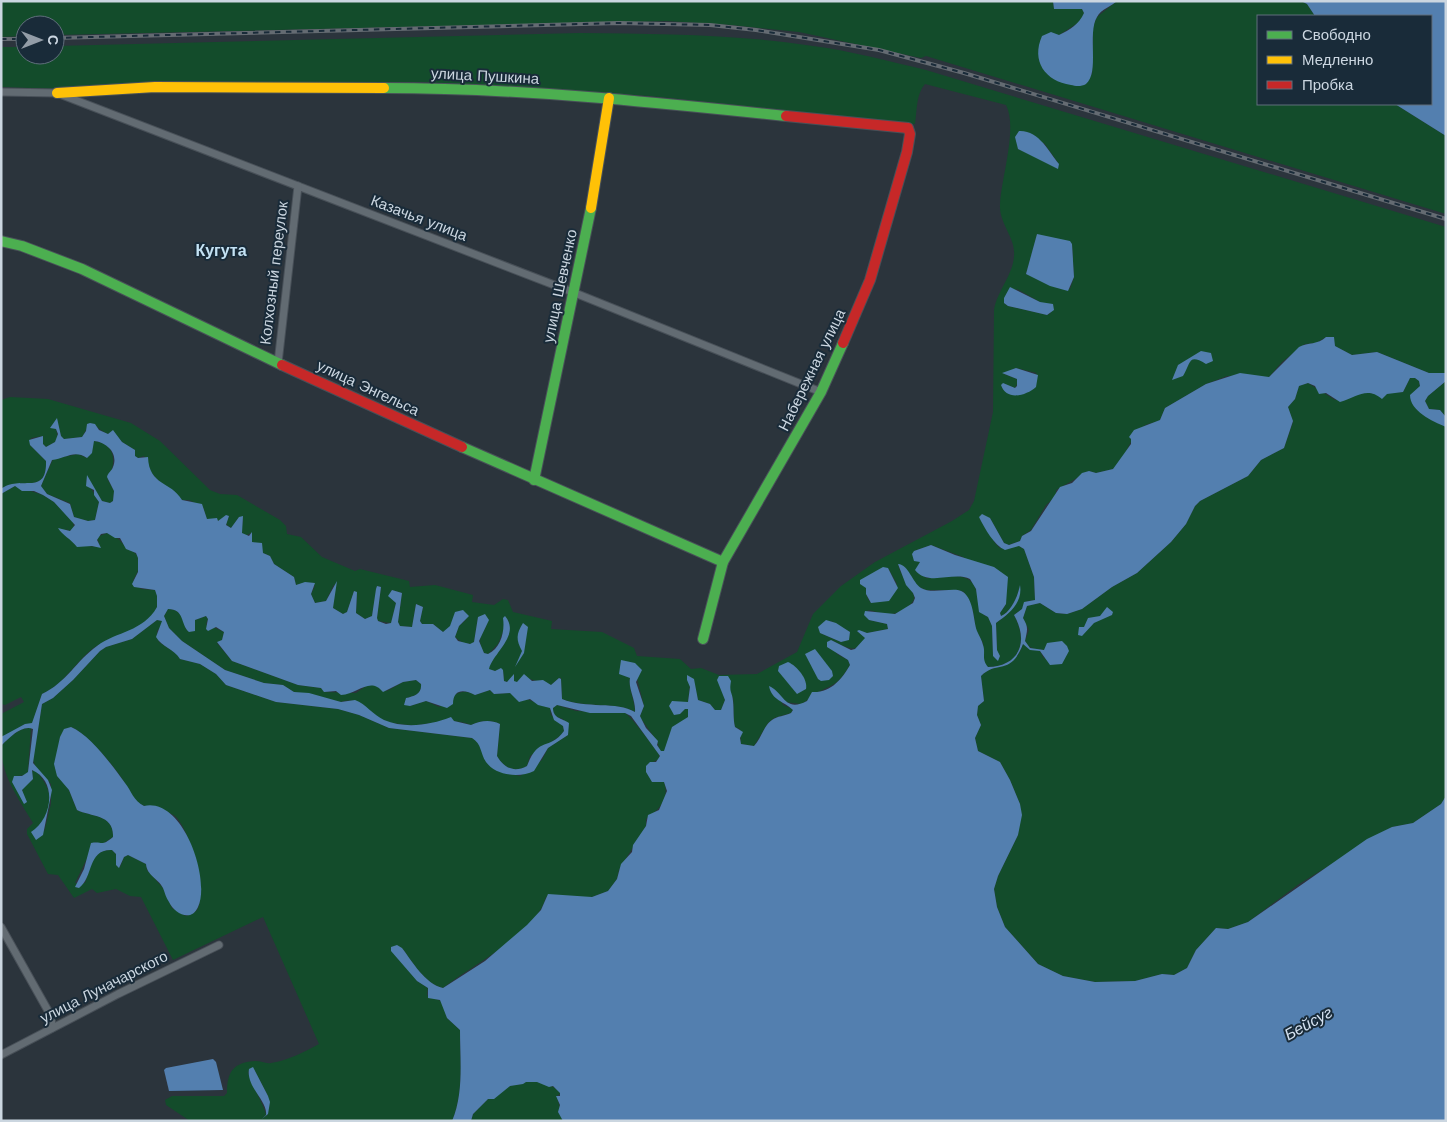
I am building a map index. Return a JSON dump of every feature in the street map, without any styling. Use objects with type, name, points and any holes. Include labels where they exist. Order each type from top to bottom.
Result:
[{"type":"street","name":"улица Пушкина","points":[[57,93],[155,87],[388,87],[609,98],[906,127],[909,130]]},
{"type":"street","name":"Казачья улица","points":[[1,92],[57,93],[574,292],[821,392]]},
{"type":"street","name":"улица Шевченко","points":[[534,480],[598,174],[609,98]]},
{"type":"street","name":"Набережная улица","points":[[703,639],[723,562],[821,392],[870,280],[907,152],[909,130]]},
{"type":"street","name":"Колхозный переулок","points":[[278,363],[298,186]]},
{"type":"street","name":"улица Энгельса","points":[[1,241],[22,246],[70,264],[278,363],[534,480],[723,562]]},
{"type":"street","points":[[1,927],[51,1016],[52,1028]]},
{"type":"street","name":"улица Луначарского","points":[[1,1055],[219,945]]},
{"type":"green space","points":[[1,1],[1053,1],[1054,9],[1082,9],[1084,13],[1081,21],[1059,35],[1092,75],[1093,26],[1097,17],[1117,1],[1301,1],[1307,4],[1314,15],[1257,15],[1257,105],[1397,105],[1446,136],[1446,214],[926,56],[921,58],[799,32],[667,21],[65,35],[65,15],[15,15],[15,36],[1,37]]},
{"type":"green space","points":[[580,33],[697,35],[755,39],[827,48],[884,60],[926,70],[1446,227],[1446,373],[1429,373],[1377,352],[1352,355],[1335,346],[1333,337],[1326,337],[1316,343],[1305,344],[1282,362],[1269,377],[1227,376],[1206,384],[1165,408],[1160,420],[1146,425],[1139,430],[1122,459],[1113,469],[1096,473],[1089,471],[1056,490],[1056,496],[1046,505],[1031,530],[1022,536],[1020,541],[1008,545],[1004,543],[990,518],[987,528],[995,543],[1000,548],[1019,546],[1024,549],[1034,577],[1035,600],[1027,601],[1022,609],[1014,615],[1021,643],[1019,650],[1008,662],[999,666],[988,667],[984,663],[983,643],[976,630],[973,611],[964,592],[958,590],[926,590],[919,587],[898,564],[901,574],[913,593],[914,599],[906,608],[895,614],[868,610],[869,620],[887,624],[888,629],[867,633],[858,632],[866,637],[859,647],[846,647],[831,640],[837,654],[848,660],[850,665],[837,682],[816,693],[801,704],[785,702],[779,696],[783,705],[793,709],[791,713],[774,718],[768,723],[754,746],[741,744],[740,729],[735,727],[733,698],[729,691],[730,686],[720,685],[725,700],[721,710],[715,710],[710,704],[698,700],[694,683],[690,684],[688,702],[676,702],[680,714],[685,708],[688,709],[688,717],[677,728],[664,751],[660,751],[657,741],[640,716],[644,706],[637,678],[630,677],[635,712],[620,707],[571,702],[562,699],[561,678],[551,685],[526,678],[514,682],[514,675],[508,682],[504,681],[503,670],[495,671],[488,669],[506,641],[509,628],[508,619],[498,644],[488,654],[484,653],[480,643],[486,627],[478,617],[474,642],[471,644],[463,643],[455,637],[459,626],[467,619],[443,632],[433,624],[422,624],[420,621],[423,607],[416,604],[412,627],[400,626],[398,622],[402,593],[392,590],[389,596],[396,603],[391,623],[378,621],[377,618],[381,587],[377,586],[372,616],[365,619],[356,613],[357,596],[354,591],[347,612],[343,614],[333,608],[334,584],[326,601],[315,603],[311,594],[315,586],[308,583],[296,585],[294,577],[274,564],[270,556],[263,553],[261,548],[251,542],[251,533],[245,536],[241,533],[243,520],[239,517],[231,528],[226,524],[229,516],[218,521],[207,519],[203,507],[189,500],[182,500],[160,482],[152,473],[144,456],[138,458],[135,456],[135,450],[122,442],[113,431],[108,434],[90,423],[82,437],[64,439],[61,436],[57,420],[51,427],[56,429],[58,438],[55,442],[46,447],[43,444],[43,436],[31,438],[30,445],[46,461],[45,472],[42,478],[37,482],[15,484],[1,489],[1,400],[10,397],[48,399],[131,423],[160,441],[210,490],[220,494],[237,495],[280,520],[286,526],[287,534],[301,537],[322,557],[355,571],[360,569],[409,581],[410,587],[435,585],[473,595],[472,602],[494,605],[503,599],[508,600],[513,612],[552,621],[551,629],[602,632],[634,648],[637,656],[680,659],[691,669],[701,668],[719,675],[757,674],[797,652],[813,614],[841,586],[875,562],[952,521],[969,510],[974,501],[993,412],[994,310],[998,296],[1011,270],[1014,256],[1013,243],[1000,212],[1010,140],[1009,115],[1006,105],[925,84],[918,98],[915,124],[650,96],[424,82],[225,82],[57,89],[1,87],[1,47],[15,47],[15,65],[65,65],[65,46]],"holes":[[[1044,143],[1059,164],[1018,149]],[[1037,235],[1072,244],[1074,277],[1070,289],[1026,274]],[[1017,289],[1040,302],[1051,313],[1047,315],[1008,306],[1004,303]],[[1016,368],[1037,373],[1009,393],[1010,386],[1015,388],[1018,382],[1017,379],[1004,374]],[[931,545],[963,557],[1006,596],[1006,604],[1000,613],[1001,616],[1011,608],[1020,587],[1012,608],[1006,616],[996,623],[997,650],[993,656],[992,626],[988,616],[985,616],[981,610],[973,583],[968,579],[955,576],[926,578],[918,567],[920,562],[914,551]],[[888,568],[897,584],[871,603],[867,597],[866,586],[872,577]],[[831,621],[850,632],[841,642],[820,633]]]},
{"type":"green space","points":[[1410,378],[1415,378],[1419,381],[1420,387],[1415,391],[1428,416],[1446,427],[1446,796],[1441,804],[1413,823],[1392,827],[1299,884],[1248,922],[1228,929],[1216,928],[1196,950],[1187,968],[1174,975],[1162,974],[1135,981],[1095,982],[1063,976],[1038,964],[1005,927],[997,907],[994,889],[998,876],[1018,835],[1020,804],[1000,762],[978,751],[975,738],[981,725],[977,715],[978,706],[984,701],[981,676],[992,669],[1009,663],[1019,653],[1023,644],[1029,646],[1025,641],[1029,630],[1023,618],[1027,606],[1040,603],[1056,613],[1067,614],[1082,609],[1112,587],[1137,573],[1171,542],[1186,524],[1195,506],[1200,501],[1248,476],[1261,460],[1284,448],[1293,422],[1288,407],[1295,399],[1299,386],[1308,383],[1335,400],[1362,392],[1377,394],[1403,392]],"holes":[[[1047,647],[1044,659],[1040,651],[1034,649],[1044,650]]]},
{"type":"green space","points":[[1446,381],[1446,417],[1440,410],[1429,409],[1425,401],[1428,396]]},
{"type":"green space","points":[[94,441],[107,446],[113,455],[111,474],[108,480],[114,491],[113,501],[110,503],[102,501],[88,479],[86,480],[99,502],[95,520],[88,521],[74,517],[70,503],[47,494],[41,486],[53,459],[78,454],[87,458]]},
{"type":"green space","points":[[15,486],[43,495],[54,502],[73,522],[74,529],[69,531],[66,528],[75,545],[100,547],[97,537],[107,533],[118,538],[138,557],[139,567],[133,580],[141,589],[155,590],[158,602],[155,612],[147,620],[136,628],[91,650],[57,685],[42,694],[32,724],[25,724],[1,737],[1,714],[24,702],[21,697],[5,705],[1,704],[1,494]]},
{"type":"green space","points":[[168,609],[172,609],[181,615],[186,629],[194,626],[195,620],[206,616],[208,619],[206,624],[224,632],[222,640],[217,643],[232,661],[298,685],[321,688],[324,692],[356,693],[369,684],[375,684],[387,691],[403,682],[416,680],[421,684],[421,687],[417,694],[406,698],[410,706],[426,701],[439,707],[460,692],[475,695],[490,690],[494,694],[511,693],[550,708],[551,715],[563,726],[564,731],[560,736],[530,756],[527,766],[518,769],[510,768],[503,764],[497,756],[500,724],[496,722],[489,721],[471,725],[453,721],[418,725],[390,723],[354,701],[341,702],[294,692],[283,685],[264,683],[225,670],[182,641],[169,628],[164,616]]},
{"type":"green space","points":[[157,620],[162,621],[162,625],[157,631],[159,642],[177,654],[180,659],[200,664],[216,674],[226,685],[276,702],[338,709],[359,715],[389,728],[472,738],[478,743],[485,758],[493,767],[513,775],[520,776],[542,760],[548,748],[568,735],[563,719],[554,714],[553,708],[557,705],[576,711],[625,713],[637,725],[659,754],[659,759],[653,762],[659,780],[664,782],[666,794],[659,808],[646,819],[646,826],[619,870],[617,879],[608,891],[592,897],[546,897],[540,910],[517,936],[443,988],[430,982],[402,948],[417,981],[428,988],[427,995],[443,1002],[447,1018],[460,1030],[460,1088],[452,1121],[190,1121],[166,1105],[165,1100],[172,1096],[224,1096],[227,1093],[230,1074],[242,1063],[256,1061],[278,1062],[319,1044],[263,917],[173,960],[141,897],[130,896],[116,889],[97,893],[92,889],[74,898],[58,875],[48,874],[27,834],[27,829],[33,823],[7,777],[1,746],[18,731],[31,728],[28,772],[26,775],[18,776],[12,782],[23,795],[22,788],[33,779],[32,772],[34,769],[45,783],[50,796],[50,803],[41,826],[44,832],[51,804],[51,784],[36,768],[33,760],[42,704],[53,698],[73,680],[100,651],[106,647],[132,639]],"holes":[[[71,727],[85,736],[101,752],[116,770],[137,802],[170,813],[181,823],[191,846],[198,874],[200,899],[195,912],[186,916],[172,908],[163,888],[147,870],[146,864],[128,855],[124,857],[120,867],[116,865],[116,854],[112,850],[105,851],[96,856],[90,866],[85,883],[75,883],[95,842],[101,845],[113,837],[110,824],[106,820],[77,810],[70,793],[61,765],[59,746],[60,737]],[[254,1069],[268,1096],[268,1114],[263,1118],[266,1115],[248,1072]]]},
{"type":"green space","points":[[525,1082],[544,1083],[561,1093],[557,1096],[563,1121],[471,1121],[473,1114],[488,1099],[494,1098],[510,1086]]},
{"type":"water","points":[[1053,1],[1117,1],[1101,12],[1094,24],[1092,71],[1090,79],[1084,85],[1078,86],[1062,83],[1054,79],[1047,74],[1039,61],[1039,45],[1042,36],[1051,32],[1059,35],[1067,31],[1077,23],[1084,13],[1082,9],[1054,9]]},
{"type":"water","points":[[1301,1],[1446,1],[1446,136],[1397,105],[1432,105],[1432,15],[1314,15],[1307,4]]},
{"type":"water","points":[[1019,131],[1032,134],[1038,138],[1059,164],[1058,169],[1018,149],[1015,137]]},
{"type":"water","points":[[1037,234],[1070,241],[1072,244],[1074,277],[1068,291],[1050,286],[1026,274]]},
{"type":"water","points":[[1010,287],[1040,302],[1053,304],[1054,310],[1047,315],[1008,306],[1004,303],[1004,298]]},
{"type":"water","name":"Бейсуг","points":[[1326,337],[1334,337],[1335,346],[1352,355],[1377,352],[1429,373],[1446,373],[1446,381],[1428,396],[1425,401],[1429,409],[1440,410],[1446,417],[1446,427],[1423,415],[1414,406],[1410,395],[1420,386],[1419,381],[1415,378],[1410,378],[1403,392],[1387,394],[1382,399],[1377,395],[1367,393],[1340,402],[1326,393],[1319,394],[1315,386],[1308,383],[1299,386],[1295,399],[1288,407],[1293,421],[1284,448],[1261,460],[1248,476],[1200,501],[1195,506],[1186,524],[1171,542],[1137,573],[1112,587],[1082,609],[1067,614],[1056,613],[1040,603],[1027,606],[1023,618],[1027,627],[1025,641],[1030,648],[1044,650],[1047,643],[1062,641],[1069,651],[1062,664],[1050,665],[1040,651],[1030,650],[1023,644],[1013,661],[1004,666],[993,668],[981,676],[984,701],[978,706],[977,715],[981,725],[975,738],[978,751],[1000,762],[1020,804],[1022,815],[1018,835],[998,876],[994,889],[997,907],[1005,927],[1038,964],[1063,976],[1095,982],[1135,981],[1162,974],[1174,975],[1187,968],[1196,950],[1216,928],[1228,929],[1248,922],[1367,839],[1392,827],[1413,823],[1441,804],[1446,796],[1446,1121],[563,1121],[558,1112],[560,1105],[556,1096],[560,1096],[560,1093],[553,1086],[549,1087],[537,1082],[526,1082],[510,1086],[494,1099],[488,1099],[473,1114],[471,1121],[452,1121],[460,1088],[460,1030],[447,1018],[440,1000],[428,998],[428,988],[417,981],[391,951],[391,947],[397,945],[402,948],[430,982],[443,988],[485,961],[527,925],[541,910],[548,894],[592,897],[608,891],[617,879],[621,864],[632,852],[633,845],[646,826],[648,815],[659,810],[667,791],[664,782],[652,782],[646,772],[646,766],[650,762],[656,762],[660,756],[631,716],[625,713],[590,713],[557,705],[553,708],[554,714],[569,723],[568,735],[548,748],[534,771],[522,775],[502,773],[490,767],[484,759],[478,743],[472,738],[389,728],[359,715],[338,709],[276,702],[226,685],[216,674],[200,664],[180,659],[161,643],[156,637],[162,621],[157,620],[132,639],[106,647],[100,651],[73,680],[53,698],[42,704],[33,763],[48,780],[52,790],[43,835],[36,840],[31,832],[44,818],[47,810],[49,791],[46,782],[32,770],[33,779],[22,790],[27,802],[24,804],[12,782],[14,776],[22,776],[28,772],[33,729],[20,730],[1,746],[1,737],[25,724],[32,723],[42,694],[65,678],[97,646],[145,622],[157,607],[155,590],[134,587],[132,584],[138,572],[138,558],[136,553],[126,549],[120,538],[115,538],[107,533],[101,534],[97,540],[101,548],[92,546],[77,547],[58,528],[70,531],[75,525],[54,502],[34,491],[22,491],[15,486],[1,494],[1,489],[8,485],[37,482],[42,478],[45,472],[46,461],[30,445],[29,440],[43,436],[43,444],[46,447],[55,442],[58,434],[56,429],[50,428],[57,418],[61,436],[64,439],[82,437],[86,431],[87,424],[90,423],[95,424],[99,430],[108,434],[113,430],[122,442],[135,450],[135,456],[138,458],[148,457],[152,473],[182,500],[202,504],[207,519],[217,518],[218,521],[226,515],[229,516],[226,525],[231,528],[239,517],[243,516],[242,533],[249,536],[252,532],[252,542],[262,543],[263,553],[270,556],[274,564],[294,577],[296,585],[305,582],[315,583],[311,594],[315,603],[326,601],[337,581],[333,608],[343,614],[347,612],[354,591],[357,592],[356,613],[365,619],[372,616],[376,589],[377,586],[381,587],[378,621],[386,624],[391,623],[396,603],[388,596],[392,590],[402,593],[398,622],[400,626],[412,627],[416,604],[423,607],[420,621],[422,624],[433,624],[443,632],[450,626],[455,612],[463,610],[469,616],[459,626],[455,637],[458,641],[470,644],[474,642],[478,617],[485,614],[489,620],[479,641],[484,653],[488,654],[496,648],[501,639],[503,618],[505,616],[510,630],[508,637],[489,669],[495,671],[501,668],[504,681],[507,682],[514,674],[514,681],[517,682],[524,674],[532,681],[543,680],[551,685],[559,678],[561,679],[562,699],[581,704],[619,707],[635,712],[630,678],[619,674],[621,660],[635,663],[642,670],[636,682],[644,706],[640,716],[646,728],[658,741],[657,745],[661,751],[664,751],[672,727],[688,717],[688,709],[674,715],[669,706],[672,701],[688,702],[690,687],[687,675],[694,679],[698,700],[710,704],[715,710],[721,710],[725,700],[717,680],[719,676],[728,676],[731,681],[730,690],[735,727],[743,732],[740,738],[741,744],[754,746],[769,722],[791,713],[793,710],[773,695],[769,686],[793,705],[807,701],[812,692],[819,692],[830,688],[850,665],[848,660],[827,647],[827,642],[831,640],[851,650],[855,649],[865,638],[857,631],[867,633],[888,629],[887,624],[869,620],[864,615],[865,611],[895,614],[913,603],[915,598],[906,585],[898,564],[908,570],[921,588],[931,591],[959,590],[967,595],[984,648],[986,664],[988,667],[999,666],[1008,662],[1019,650],[1021,643],[1019,625],[1014,615],[1022,609],[1024,602],[1035,600],[1034,577],[1024,549],[1019,546],[1005,550],[1001,548],[990,536],[979,517],[982,514],[990,518],[1004,543],[1009,545],[1020,541],[1022,536],[1031,531],[1060,487],[1072,483],[1082,473],[1089,471],[1096,473],[1113,469],[1131,444],[1129,437],[1134,430],[1160,420],[1165,408],[1206,384],[1240,373],[1269,377],[1299,347],[1323,340]],"holes":[[[94,441],[102,443],[113,452],[114,462],[107,477],[114,491],[113,501],[110,503],[102,501],[87,475],[86,486],[94,490],[94,495],[99,502],[95,520],[88,521],[74,517],[70,504],[47,494],[41,486],[52,460],[74,454],[87,458],[92,453]],[[168,609],[177,611],[180,614],[189,632],[195,631],[195,620],[206,616],[208,619],[206,629],[208,631],[216,627],[224,632],[222,640],[217,642],[232,661],[298,685],[321,688],[324,692],[336,691],[341,695],[368,686],[378,687],[383,692],[403,682],[416,680],[421,684],[420,690],[415,695],[406,698],[404,705],[410,706],[426,701],[447,708],[453,704],[455,695],[463,691],[475,695],[490,690],[494,694],[510,693],[519,702],[530,699],[538,705],[550,708],[554,720],[563,726],[564,731],[553,741],[536,750],[527,766],[518,769],[510,768],[503,764],[497,756],[500,724],[485,721],[471,725],[454,721],[451,717],[418,725],[392,723],[384,720],[355,700],[341,702],[309,693],[294,692],[283,685],[264,683],[225,670],[182,641],[169,628],[164,616]]]},
{"type":"water","points":[[1201,351],[1211,353],[1213,361],[1206,364],[1196,359],[1193,360],[1183,376],[1172,380],[1178,365]]},
{"type":"water","points":[[1016,368],[1038,375],[1036,387],[1022,395],[1007,393],[1001,385],[1003,383],[1015,388],[1017,386],[1017,379],[1002,373]]},
{"type":"water","points":[[931,545],[955,555],[994,567],[1008,577],[1006,604],[1000,613],[1001,616],[1014,603],[1020,585],[1017,603],[1006,616],[996,623],[997,650],[1000,656],[998,661],[993,656],[992,626],[988,617],[979,612],[976,589],[970,579],[963,577],[927,577],[920,575],[915,570],[920,562],[914,561],[912,554],[914,551]]},
{"type":"water","points":[[883,567],[888,568],[898,588],[889,601],[871,603],[866,594],[866,588],[860,584],[860,580]]},
{"type":"water","points":[[1107,607],[1113,612],[1112,615],[1094,623],[1082,636],[1078,635],[1079,627],[1084,627],[1088,618],[1100,616]]},
{"type":"water","points":[[826,620],[836,623],[850,632],[849,640],[841,642],[820,633],[818,627]]},
{"type":"water","points":[[523,623],[528,627],[524,653],[515,667],[522,651],[518,637]]},
{"type":"water","points":[[815,649],[832,671],[833,676],[829,680],[821,681],[818,679],[805,654]]},
{"type":"water","points":[[788,662],[804,677],[806,689],[797,694],[778,671],[779,666]]},
{"type":"water","points":[[71,727],[86,737],[100,751],[137,801],[144,806],[158,807],[171,814],[182,827],[191,843],[201,878],[201,894],[198,907],[191,915],[183,915],[171,906],[163,888],[150,874],[146,864],[128,855],[124,857],[119,868],[116,865],[116,854],[112,850],[98,854],[84,883],[79,888],[75,887],[84,869],[91,843],[104,843],[113,837],[110,824],[106,820],[77,810],[69,790],[57,776],[54,764],[60,737],[64,729]]},
{"type":"water","points":[[213,1059],[216,1062],[223,1090],[169,1091],[164,1070],[166,1068]]},
{"type":"water","points":[[253,1067],[270,1102],[268,1114],[262,1119],[266,1115],[266,1110],[249,1076],[249,1069]]},
{"type":"railway","points":[[65,38],[619,23],[710,25],[756,30],[879,50],[964,73],[1446,219]]},
{"type":"railway","points":[[1,39],[15,39]]},
{"type":"traffic: fast","points":[[384,88],[535,93],[786,116]]},
{"type":"traffic: fast","points":[[534,480],[591,208]]},
{"type":"traffic: fast","points":[[1,241],[22,246],[82,269],[282,365]]},
{"type":"traffic: fast","points":[[703,639],[723,562],[821,392],[843,343]]},
{"type":"traffic: fast","points":[[462,447],[723,562]]},
{"type":"traffic: slow","points":[[57,93],[155,87],[384,88]]},
{"type":"traffic: slow","points":[[591,208],[609,98]]},
{"type":"traffic: jam","points":[[786,116],[908,128],[910,134],[907,152],[870,280],[843,343]]},
{"type":"traffic: jam","points":[[282,365],[462,447]]},
{"type":"district","name":"Кугута","points":[[221,250]]}]
